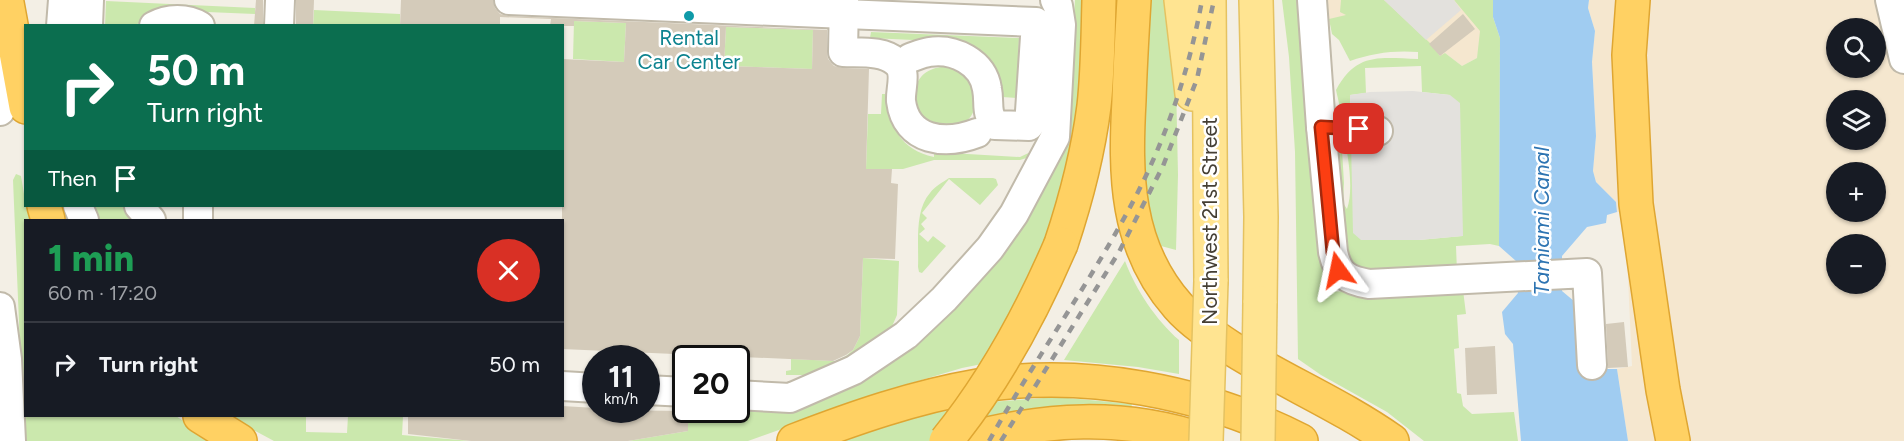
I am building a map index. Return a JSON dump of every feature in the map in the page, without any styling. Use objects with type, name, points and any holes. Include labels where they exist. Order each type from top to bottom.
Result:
[{"type":"highway","points":[[946,441],[989,381],[1031,310],[1061,244],[1077,191],[1091,124],[1099,0]]},
{"type":"highway","points":[[1134,0],[1127,180],[1139,236],[1155,273],[1177,305],[1205,329],[1254,362],[1352,415],[1392,441]]},
{"type":"highway","points":[[1633,0],[1629,55],[1636,204],[1672,441]]},
{"type":"highway","points":[[5,13],[24,98]]},
{"type":"highway","points":[[794,441],[892,406],[954,390],[1006,382],[1072,381],[1122,386],[1188,398],[1228,409],[1301,441]]},
{"type":"highway","points":[[202,417],[240,441]]},
{"type":"highway","points":[[961,441],[1022,426],[1100,422],[1154,427],[1206,441]]},
{"type":"main road","points":[[1181,0],[1212,223]]},
{"type":"main road","name":"Northwest 21st Street","points":[[1206,441],[1212,223],[1209,0]]},
{"type":"main road","points":[[1256,0],[1261,206],[1258,441]]},
{"type":"street","points":[[61,24],[63,0]]},
{"type":"street","points":[[88,24],[89,0]]},
{"type":"street","points":[[279,24],[280,0]]},
{"type":"street","points":[[509,0],[844,7],[1036,22],[1029,126],[995,125],[988,115],[987,88],[982,74],[973,63],[960,56],[946,53],[929,52],[910,58]]},
{"type":"street","points":[[750,396],[790,398],[854,370],[906,335],[990,248],[1014,214],[1055,137],[1062,25],[1055,0]]},
{"type":"street","points":[[1312,0],[1333,252],[1338,270],[1347,278],[1369,284],[1587,273],[1593,365]]},
{"type":"street","points":[[1890,0],[1904,58]]},
{"type":"street","points":[[844,7],[843,52],[884,55],[897,62],[902,71],[901,100],[904,114],[912,126],[923,135],[937,140],[966,137],[977,133]]},
{"type":"street","points":[[0,111],[5,13]]},
{"type":"street","points":[[158,24],[176,20],[196,24]]},
{"type":"street","points":[[1321,127],[1377,131]]},
{"type":"street","points":[[140,207],[150,219]]},
{"type":"street","points":[[0,307],[7,359],[11,441]]},
{"type":"street","points":[[564,386],[582,387]]},
{"type":"shaded area","points":[[1320,0],[1493,0],[1477,58],[1462,66],[1445,53],[1441,57],[1426,40],[1319,23]]},
{"type":"shaded area","points":[[1384,0],[1454,0],[1461,10],[1426,40]]},
{"type":"shaded area","points":[[1589,0],[1904,0],[1904,441],[1628,441],[1617,369],[1632,366],[1625,212],[1617,212],[1616,202],[1596,182],[1593,171],[1596,136],[1592,62],[1595,31],[1588,8]]},
{"type":"shaded area","points":[[1413,91],[1450,95],[1460,103],[1463,236],[1419,240],[1361,240],[1353,233],[1350,95]]},
{"type":"green space","points":[[1075,0],[1084,0],[1078,108],[1064,183],[1039,259],[982,364],[908,384],[748,441],[628,441],[688,431],[688,423],[750,423],[750,406],[783,407],[1001,249],[1072,47]]},
{"type":"green space","points":[[1150,0],[1168,0],[1176,82],[1178,175],[1176,250],[1161,246],[1150,216],[1143,165]]},
{"type":"green space","points":[[1282,0],[1305,0],[1317,175],[1328,284],[1325,285],[1326,292],[1394,289],[1463,290],[1466,314],[1457,315],[1459,348],[1454,349],[1457,393],[1461,394],[1463,406],[1472,414],[1514,412],[1518,441],[1424,441],[1387,412],[1321,375],[1298,359],[1295,152],[1289,57]]},
{"type":"green space","points":[[1341,0],[1384,0],[1430,43],[1440,56],[1445,53],[1462,66],[1477,58],[1480,31],[1454,0],[1493,0],[1493,17],[1500,38],[1499,246],[1490,244],[1456,246],[1457,272],[1360,274],[1343,252],[1334,140],[1339,137],[1342,150],[1343,203],[1347,209],[1350,183],[1344,136],[1348,137],[1378,240],[1419,240],[1462,236],[1450,95],[1422,92],[1421,66],[1365,68],[1366,93],[1350,95],[1350,124],[1345,130],[1336,90],[1352,69],[1361,63],[1380,58],[1418,59],[1418,52],[1384,53],[1350,61],[1339,40],[1332,34],[1329,19],[1346,15],[1340,12]]},
{"type":"green space","points":[[106,1],[255,8],[255,14],[183,11],[143,20],[137,24],[105,24]]},
{"type":"green space","points":[[314,10],[400,14],[400,24],[313,24]]},
{"type":"green space","points":[[574,21],[626,23],[624,62],[573,59]]},
{"type":"green space","points":[[726,27],[813,30],[812,69],[724,66]]},
{"type":"green space","points":[[871,32],[1019,38],[1017,98],[1002,97],[996,70],[957,42],[870,38]]},
{"type":"green space","points":[[946,66],[966,73],[974,86],[976,100],[971,117],[949,130],[931,124],[922,118],[915,101],[916,86],[922,76],[938,67]]},
{"type":"green space","points":[[882,94],[885,94],[893,126],[898,134],[913,149],[922,154],[934,157],[934,152],[1020,157],[1037,149],[1036,155],[1020,160],[934,160],[903,169],[866,169],[868,114],[881,114]]},
{"type":"green space","points":[[16,174],[21,176],[24,207],[27,207],[32,219],[24,219],[24,417],[177,417],[213,441],[24,441],[13,180]]},
{"type":"green space","points":[[949,178],[993,178],[996,179],[998,185],[980,205],[949,179],[922,213],[927,218],[921,224],[925,229],[919,234],[928,242],[933,236],[946,246],[922,273],[919,272],[918,267],[919,219],[925,200],[936,186]]},
{"type":"green space","points":[[88,207],[126,207],[139,219],[94,219]]},
{"type":"green space","points":[[863,258],[899,261],[897,315],[890,331],[832,368],[805,375],[786,375],[786,371],[791,370],[791,359],[836,361],[853,350],[860,336]]},
{"type":"green space","points":[[1125,261],[1148,304],[1179,340],[1179,374],[1138,367],[1064,360]]},
{"type":"green space","points":[[1044,398],[1132,404],[1131,409],[943,441],[833,441],[932,411],[990,402]]},
{"type":"green space","points":[[230,417],[306,417],[306,432],[347,433],[348,417],[403,417],[402,435],[471,441],[274,441]]},
{"type":"water","name":"Tamiami Canal","points":[[1493,0],[1589,0],[1588,8],[1595,31],[1592,62],[1596,136],[1593,171],[1596,182],[1616,202],[1617,212],[1607,215],[1606,223],[1587,227],[1562,256],[1562,291],[1581,307],[1584,369],[1617,369],[1628,441],[1521,441],[1513,344],[1505,334],[1502,312],[1518,293],[1516,261],[1499,246],[1500,38],[1493,17]]},
{"type":"building","points":[[256,0],[263,0],[263,24],[254,24]]},
{"type":"building","points":[[296,0],[314,0],[313,24],[296,24]]},
{"type":"building","points":[[401,0],[493,0],[500,14],[508,16],[827,30],[828,59],[834,66],[869,69],[866,169],[892,169],[891,183],[898,184],[895,259],[863,258],[860,336],[853,350],[833,361],[750,357],[750,345],[672,345],[672,354],[660,353],[660,345],[582,345],[582,350],[564,349],[564,219],[562,219],[562,207],[564,207],[564,59],[624,62],[626,23],[574,21],[574,26],[564,26],[564,24],[550,24],[551,19],[500,17],[500,24],[400,24]],"holes":[[[726,27],[813,30],[812,69],[724,66]]]},
{"type":"building","points":[[1463,14],[1475,29],[1440,56],[1429,44]]},
{"type":"building","points":[[1624,322],[1628,367],[1608,368],[1606,324]]},
{"type":"building","points":[[1495,346],[1497,394],[1467,395],[1465,348]]},
{"type":"building","points":[[564,406],[582,407],[582,423],[660,423],[660,411],[672,411],[672,423],[688,423],[688,431],[628,441],[471,441],[408,434],[408,417],[564,417]]},
{"type":"railway","points":[[989,441],[1102,257],[1137,194],[1159,147],[1177,99],[1202,0]]},
{"type":"railway","points":[[1001,441],[1119,252],[1163,166],[1197,79],[1214,0]]},
{"type":"place","name":"Rental Car Center","points":[[689,16]]},
{"type":"route","points":[[1338,270],[1333,252],[1321,127],[1359,129]]}]
